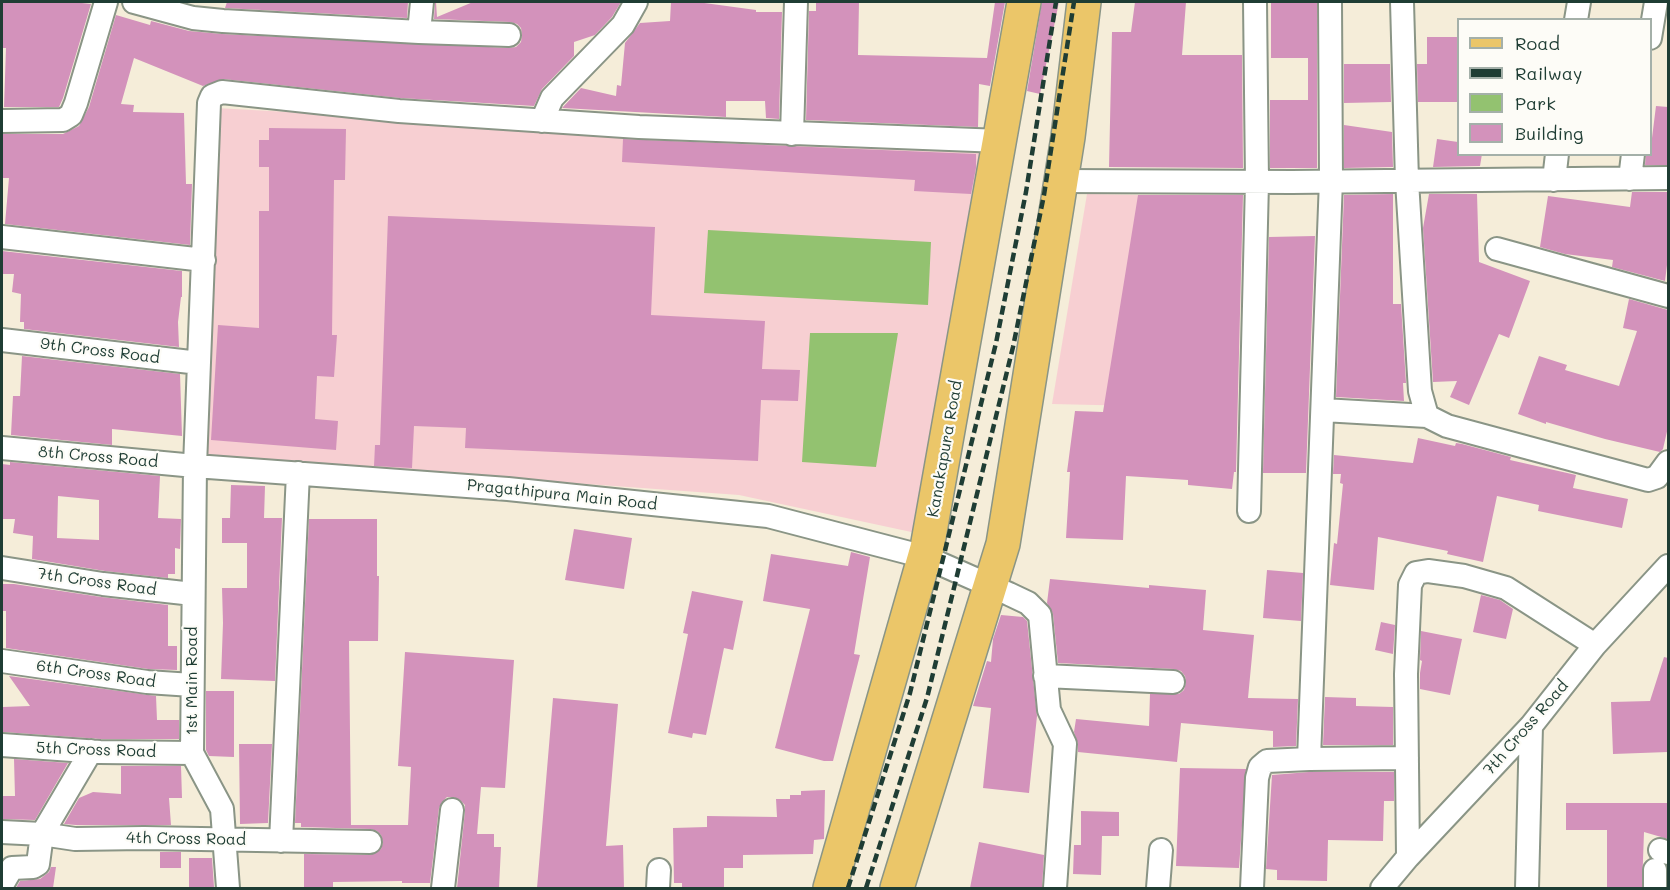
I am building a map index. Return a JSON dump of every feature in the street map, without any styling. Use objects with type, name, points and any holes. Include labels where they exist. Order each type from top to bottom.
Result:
[{"type":"main road","name":"Kanakapura Road","points":[[830,888],[925,556],[1001,141],[1024,2]]},
{"type":"main road","points":[[897,888],[1003,544],[1068,137],[1084,2]]},
{"type":"street","points":[[2,121],[63,120],[71,115],[106,2]]},
{"type":"street","points":[[134,2],[193,18],[419,32],[509,35]]},
{"type":"street","points":[[419,32],[422,2]]},
{"type":"street","points":[[636,2],[623,25],[552,98],[542,121],[792,134],[1001,141]]},
{"type":"street","points":[[792,134],[796,2]]},
{"type":"street","points":[[1249,511],[1257,182],[1255,2]]},
{"type":"street","points":[[1309,759],[1331,180],[1330,2]]},
{"type":"street","points":[[1402,2],[1407,181],[1420,391],[1426,416]]},
{"type":"street","points":[[1576,18],[1579,2]]},
{"type":"street","points":[[1652,26],[1656,2]]},
{"type":"street","name":"1st Main Road","points":[[228,888],[222,809],[192,753],[195,466],[209,103],[212,96],[222,92],[399,111],[542,121]]},
{"type":"street","points":[[1554,180],[1557,156]]},
{"type":"street","points":[[1630,179],[1633,156]]},
{"type":"street","points":[[1060,181],[1257,182],[1668,178]]},
{"type":"street","points":[[2,237],[204,260]]},
{"type":"street","points":[[1497,249],[1668,296]]},
{"type":"street","name":"9th Cross Road","points":[[2,340],[199,363]]},
{"type":"street","points":[[1323,410],[1426,416],[1448,426],[1648,480],[1657,477],[1668,462]]},
{"type":"street","name":"8th Cross Road","points":[[2,448],[195,466]]},
{"type":"street","name":"Pragathipura Main Road","points":[[195,466],[508,489],[768,516],[925,556],[1028,603],[1040,615],[1045,676]]},
{"type":"street","points":[[281,841],[298,473]]},
{"type":"street","name":"7th Cross Road","points":[[1382,888],[1408,857],[1531,726],[1595,645],[1668,566]]},
{"type":"street","name":"7th Cross Road","points":[[2,568],[103,584],[193,594]]},
{"type":"street","points":[[1408,857],[1406,674],[1410,585],[1416,573],[1428,571],[1464,576],[1506,588],[1595,645]]},
{"type":"street","name":"6th Cross Road","points":[[2,662],[147,682],[192,685]]},
{"type":"street","points":[[1055,888],[1065,744],[1049,710],[1045,676],[1173,682]]},
{"type":"street","points":[[1527,888],[1531,726]]},
{"type":"street","name":"5th Cross Road","points":[[2,745],[91,751],[192,753]]},
{"type":"street","points":[[2,885],[12,868],[33,867],[38,864],[42,834],[91,751]]},
{"type":"street","points":[[1252,888],[1257,778],[1260,767],[1268,761],[1407,758]]},
{"type":"street","points":[[443,888],[452,810]]},
{"type":"street","name":"4th Cross Road","points":[[2,832],[42,834],[75,839],[370,842]]},
{"type":"street","points":[[1158,888],[1161,850]]},
{"type":"shaded area","points":[[216,108],[989,151],[916,533],[739,495],[198,456]]},
{"type":"shaded area","points":[[1087,194],[1182,196],[1183,407],[1052,404]]},
{"type":"green space","points":[[708,230],[931,242],[928,305],[704,293]]},
{"type":"green space","points":[[810,333],[898,333],[876,467],[802,462]]},
{"type":"building","points":[[2,2],[91,4],[59,107],[4,107],[6,48],[2,48]]},
{"type":"building","points":[[227,2],[408,2],[407,18],[225,8]]},
{"type":"building","points":[[435,2],[437,17],[473,2],[621,2],[612,17],[595,35],[574,42],[574,56],[542,89],[534,106],[400,98],[223,79],[203,86],[134,58],[121,104],[134,105],[133,112],[184,113],[186,184],[192,184],[190,245],[5,224],[9,178],[2,178],[3,134],[63,134],[79,126],[89,107],[116,15],[150,25],[151,21],[189,31],[222,34],[509,48],[516,47],[521,42],[521,28],[510,22],[434,19]]},
{"type":"building","points":[[671,2],[697,2],[756,10],[756,12],[782,12],[779,119],[766,118],[765,101],[726,101],[726,117],[562,108],[581,88],[616,96],[617,85],[621,86],[625,43],[640,23],[670,21]]},
{"type":"building","points":[[816,2],[859,2],[858,55],[987,58],[995,2],[1005,2],[990,86],[979,84],[978,127],[806,120],[809,11],[816,11]]},
{"type":"building","points":[[1042,2],[1059,2],[1040,94],[1027,91]]},
{"type":"building","points":[[1135,2],[1186,2],[1182,55],[1242,55],[1243,168],[1109,167],[1112,32],[1131,32]]},
{"type":"building","points":[[1271,2],[1317,2],[1317,168],[1270,168],[1270,100],[1308,100],[1308,58],[1271,58]]},
{"type":"building","points":[[1427,37],[1457,37],[1457,102],[1418,102],[1417,64],[1427,64]]},
{"type":"building","points":[[1344,64],[1390,64],[1391,102],[1344,103]]},
{"type":"building","points":[[1656,106],[1668,107],[1668,165],[1645,165],[1646,156],[1652,156]]},
{"type":"building","points":[[1344,125],[1392,132],[1393,167],[1344,168]]},
{"type":"building","points":[[269,128],[346,129],[345,180],[334,180],[332,335],[337,335],[334,377],[317,376],[315,419],[338,421],[336,450],[211,440],[218,325],[259,328],[259,211],[269,211],[269,167],[259,167],[259,140],[269,140]]},
{"type":"building","points":[[623,139],[976,154],[976,168],[971,194],[914,191],[915,180],[622,162]]},
{"type":"building","points":[[1437,139],[1457,142],[1457,156],[1482,156],[1480,166],[1433,167]]},
{"type":"building","points":[[1632,192],[1668,192],[1668,257],[1665,281],[1612,267],[1613,260],[1565,254],[1540,247],[1548,196],[1630,207]]},
{"type":"building","points":[[1393,194],[1393,304],[1401,304],[1406,383],[1403,383],[1404,401],[1336,397],[1344,195]]},
{"type":"building","points":[[1429,194],[1477,194],[1479,262],[1530,281],[1509,338],[1499,334],[1469,405],[1450,397],[1457,381],[1433,382],[1423,228]]},
{"type":"building","points":[[1138,195],[1243,195],[1236,472],[1234,472],[1232,489],[1188,485],[1188,480],[1126,476],[1123,540],[1066,538],[1070,472],[1067,472],[1075,411],[1103,412]]},
{"type":"building","points":[[388,216],[655,227],[651,315],[765,321],[762,369],[800,370],[798,401],[761,400],[758,461],[465,448],[466,428],[414,426],[412,468],[374,466],[375,445],[380,445]]},
{"type":"building","points":[[1315,236],[1306,473],[1263,473],[1269,237]]},
{"type":"building","points":[[2,251],[182,271],[182,297],[178,322],[179,347],[24,329],[24,322],[20,322],[21,294],[12,292],[14,274],[2,274]]},
{"type":"building","points":[[1629,299],[1668,310],[1668,427],[1663,449],[1660,452],[1605,439],[1546,422],[1546,424],[1518,414],[1539,356],[1567,365],[1565,370],[1619,386],[1637,331],[1623,328]]},
{"type":"building","points":[[22,356],[180,374],[182,436],[112,429],[112,445],[11,435],[13,396],[20,396]]},
{"type":"building","points":[[1418,438],[1455,446],[1456,443],[1462,444],[1511,457],[1510,460],[1576,475],[1573,488],[1628,499],[1622,528],[1538,511],[1539,505],[1497,496],[1483,562],[1447,554],[1448,551],[1378,537],[1374,590],[1330,585],[1343,484],[1340,483],[1341,474],[1333,474],[1334,455],[1413,463]]},
{"type":"building","points":[[10,462],[160,476],[158,518],[181,519],[180,549],[175,548],[175,574],[168,574],[168,578],[32,559],[33,536],[13,533],[15,519],[2,519],[2,464],[10,465]],"holes":[[[58,496],[99,500],[99,540],[57,538]]]},
{"type":"building","points":[[231,485],[265,486],[264,518],[282,518],[275,681],[221,679],[222,588],[247,588],[247,543],[222,543],[222,518],[230,518]]},
{"type":"building","points":[[309,519],[377,519],[378,641],[349,641],[351,825],[408,825],[411,767],[398,766],[405,652],[514,660],[505,788],[481,787],[477,834],[494,834],[494,847],[501,847],[499,888],[457,888],[465,805],[460,800],[447,797],[439,808],[430,883],[333,882],[333,888],[304,888],[304,854],[370,855],[381,849],[383,843],[381,835],[371,829],[301,827],[301,823],[295,823]]},
{"type":"building","points":[[574,529],[632,538],[624,589],[565,580]]},
{"type":"building","points":[[851,552],[870,557],[854,654],[860,655],[833,761],[824,761],[775,748],[810,609],[763,601],[771,554],[848,566]]},
{"type":"building","points":[[1267,570],[1303,573],[1301,621],[1263,618]]},
{"type":"building","points":[[1050,579],[1149,588],[1149,585],[1206,590],[1203,630],[1254,635],[1248,698],[1298,699],[1296,746],[1273,747],[1273,731],[1181,723],[1177,762],[1078,752],[1074,732],[1076,719],[1149,726],[1150,694],[1179,694],[1184,690],[1186,682],[1181,671],[1174,669],[1058,663],[1053,614],[1047,603]]},
{"type":"building","points":[[2,584],[168,605],[168,646],[177,646],[177,670],[148,669],[6,648],[6,611],[2,611]]},
{"type":"building","points":[[692,591],[743,601],[733,650],[724,648],[706,735],[693,733],[692,738],[668,733],[688,634],[683,633]]},
{"type":"building","points":[[1481,595],[1500,600],[1513,609],[1506,639],[1473,632]]},
{"type":"building","points":[[1001,615],[1023,617],[1027,621],[1037,716],[1029,793],[983,788],[991,708],[973,706],[987,661],[991,662],[993,639]]},
{"type":"building","points":[[1381,622],[1395,625],[1393,654],[1375,650]]},
{"type":"building","points":[[1421,631],[1462,639],[1450,695],[1420,689]]},
{"type":"building","points":[[1664,657],[1668,658],[1668,752],[1613,754],[1611,702],[1650,701]]},
{"type":"building","points":[[9,676],[156,696],[157,720],[179,720],[179,739],[101,739],[3,732],[3,707],[30,706]]},
{"type":"building","points":[[206,691],[234,691],[234,757],[209,756],[206,750]]},
{"type":"building","points":[[1325,697],[1356,698],[1356,706],[1393,707],[1393,745],[1323,745]]},
{"type":"building","points":[[553,698],[618,704],[606,846],[623,845],[624,888],[537,888]]},
{"type":"building","points":[[239,744],[272,744],[268,823],[240,824]]},
{"type":"building","points":[[14,759],[68,763],[35,820],[2,819],[2,796],[15,796]]},
{"type":"building","points":[[121,766],[181,766],[182,798],[169,798],[171,825],[64,824],[79,798],[93,792],[121,794]]},
{"type":"building","points":[[1180,768],[1246,769],[1239,868],[1176,866]]},
{"type":"building","points":[[1309,772],[1394,772],[1394,801],[1384,801],[1383,841],[1328,840],[1327,881],[1277,880],[1277,870],[1266,869],[1272,775]]},
{"type":"building","points":[[825,790],[824,839],[814,840],[813,854],[743,855],[743,868],[724,868],[724,888],[682,888],[682,883],[674,883],[673,828],[707,827],[707,816],[777,817],[776,799],[790,799],[790,795],[801,795],[801,791]]},
{"type":"building","points":[[1566,803],[1668,803],[1668,839],[1644,832],[1642,888],[1607,888],[1607,830],[1566,830]]},
{"type":"building","points":[[1081,811],[1119,812],[1119,836],[1102,836],[1101,875],[1073,874],[1074,845],[1081,845]]},
{"type":"building","points":[[979,842],[1044,855],[1042,888],[970,888]]},
{"type":"building","points":[[160,852],[181,852],[181,868],[160,868]]},
{"type":"building","points":[[189,858],[212,858],[214,887],[189,887]]},
{"type":"building","points":[[51,867],[56,867],[53,888],[16,888],[20,881],[40,879],[49,872]]},
{"type":"railway","points":[[848,888],[910,693],[996,343],[1026,192],[1056,2]]},
{"type":"railway","points":[[866,888],[927,698],[1013,347],[1044,195],[1074,2]]}]
